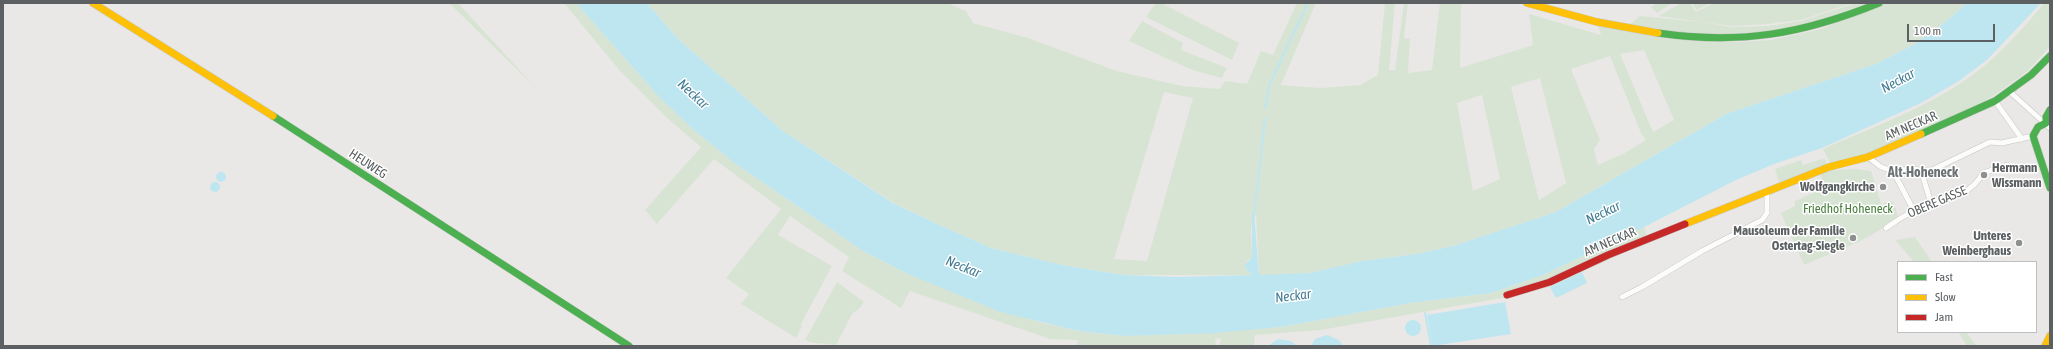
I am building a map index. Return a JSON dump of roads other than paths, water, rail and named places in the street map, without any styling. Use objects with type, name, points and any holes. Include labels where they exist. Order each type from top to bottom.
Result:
[{"type":"street","name":"HEUWEG","points":[[93,3],[259,107],[629,346]]},
{"type":"street","points":[[1527,3],[1620,27],[1664,34],[1729,39],[1776,35],[1813,27],[1846,17],[1879,3]]},
{"type":"street","name":"AM NECKAR","points":[[1507,295],[1550,282],[1608,255],[1829,167],[1868,157],[1995,101],[2030,75],[2050,56]]},
{"type":"street","points":[[2009,91],[2038,119],[2048,125]]},
{"type":"street","points":[[1995,101],[2022,139]]},
{"type":"street","points":[[2048,125],[2046,117],[2050,110]]},
{"type":"street","points":[[1868,157],[1881,166],[1893,171],[1930,170],[1990,142],[2002,143],[2033,136],[2038,127],[2048,125]]},
{"type":"street","points":[[2033,136],[2050,188]]},
{"type":"street","name":"OBERE GASSE","points":[[1886,228],[1914,211],[1932,207],[1964,192],[1978,184],[1983,173],[2007,165]]},
{"type":"street","points":[[1921,170],[1932,207]]},
{"type":"street","points":[[1893,171],[1914,211]]},
{"type":"street","points":[[1622,297],[1642,288],[1702,251],[1762,220],[1767,213],[1767,191]]},
{"type":"street","points":[[2045,346],[2050,336]]},
{"type":"water","name":"Neckar","points":[[576,3],[647,3],[678,39],[783,131],[893,203],[933,222],[991,248],[1062,265],[1124,275],[1178,277],[1252,275],[1246,270],[1245,265],[1252,257],[1252,213],[1254,212],[1259,275],[1310,273],[1362,261],[1417,254],[1453,246],[1556,212],[1726,114],[1876,64],[1915,44],[1944,23],[1967,3],[2041,3],[1987,60],[1959,81],[1921,103],[1822,148],[1774,164],[1736,180],[1644,227],[1543,275],[1491,293],[1410,303],[1281,327],[1215,333],[1125,336],[1079,331],[1000,312],[908,274],[863,251],[733,162],[694,130],[660,98]]},
{"type":"water","points":[[219,172],[223,172],[225,173],[225,181],[219,182],[216,179],[216,175]]},
{"type":"water","points":[[213,182],[217,182],[219,183],[219,191],[213,192],[210,189],[210,185]]},
{"type":"water","points":[[1582,272],[1587,283],[1556,298],[1550,287]]},
{"type":"water","points":[[1505,302],[1511,334],[1432,346],[1427,315]]},
{"type":"water","points":[[1413,320],[1419,322],[1421,328],[1419,334],[1413,336],[1407,334],[1405,328],[1407,322]]},
{"type":"water","points":[[1327,335],[1339,340],[1343,346],[1311,346],[1315,339]]},
{"type":"water","points":[[1278,339],[1291,341],[1297,346],[1268,346]]},
{"type":"waterway","points":[[1265,108],[1269,85],[1308,3]]},
{"type":"waterway","points":[[1254,215],[1265,119]]},
{"type":"waterway","points":[[1425,313],[1431,346]]},
{"type":"place","name":"Hermann Wissmann","points":[[1984,175]]},
{"type":"place","name":"Wolfgangkirche","points":[[1883,187]]},
{"type":"place","name":"Mausoleum der Familie Ostertag-Siegle","points":[[1853,238]]},
{"type":"place","name":"Unteres Weinberghaus","points":[[2019,243]]},
{"type":"district","name":"Alt-Hoheneck","points":[[1923,173]]},
{"type":"park label","name":"Friedhof Hoheneck","points":[[1848,209]]}]
